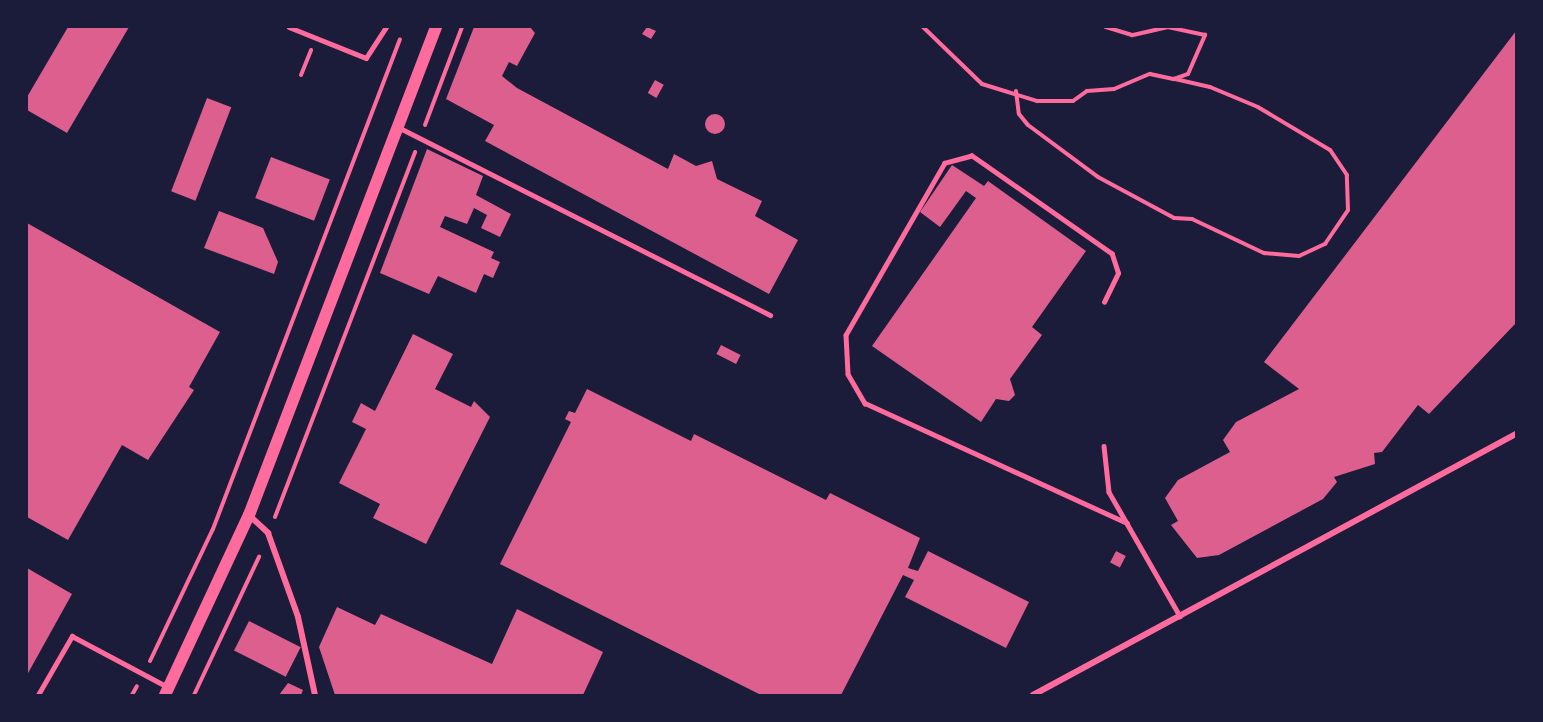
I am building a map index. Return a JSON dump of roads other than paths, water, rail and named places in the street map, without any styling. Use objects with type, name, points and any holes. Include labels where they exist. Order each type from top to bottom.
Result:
[{"type":"main road","points":[[167,691],[249,515],[436,27]]},
{"type":"street","points":[[1033,695],[1516,434]]},
{"type":"street","points":[[249,515],[268,533],[298,617],[315,695]]},
{"type":"lane","points":[[289,27],[366,58],[386,27]]},
{"type":"lane","points":[[398,127],[770,315]]},
{"type":"lane","points":[[1104,302],[1118,273],[1112,254],[972,156],[945,163],[846,334],[848,374],[865,403],[1126,523]]},
{"type":"lane","points":[[1104,446],[1109,492],[1180,616]]},
{"type":"lane","points":[[38,695],[72,636],[143,674],[167,691]]}]
